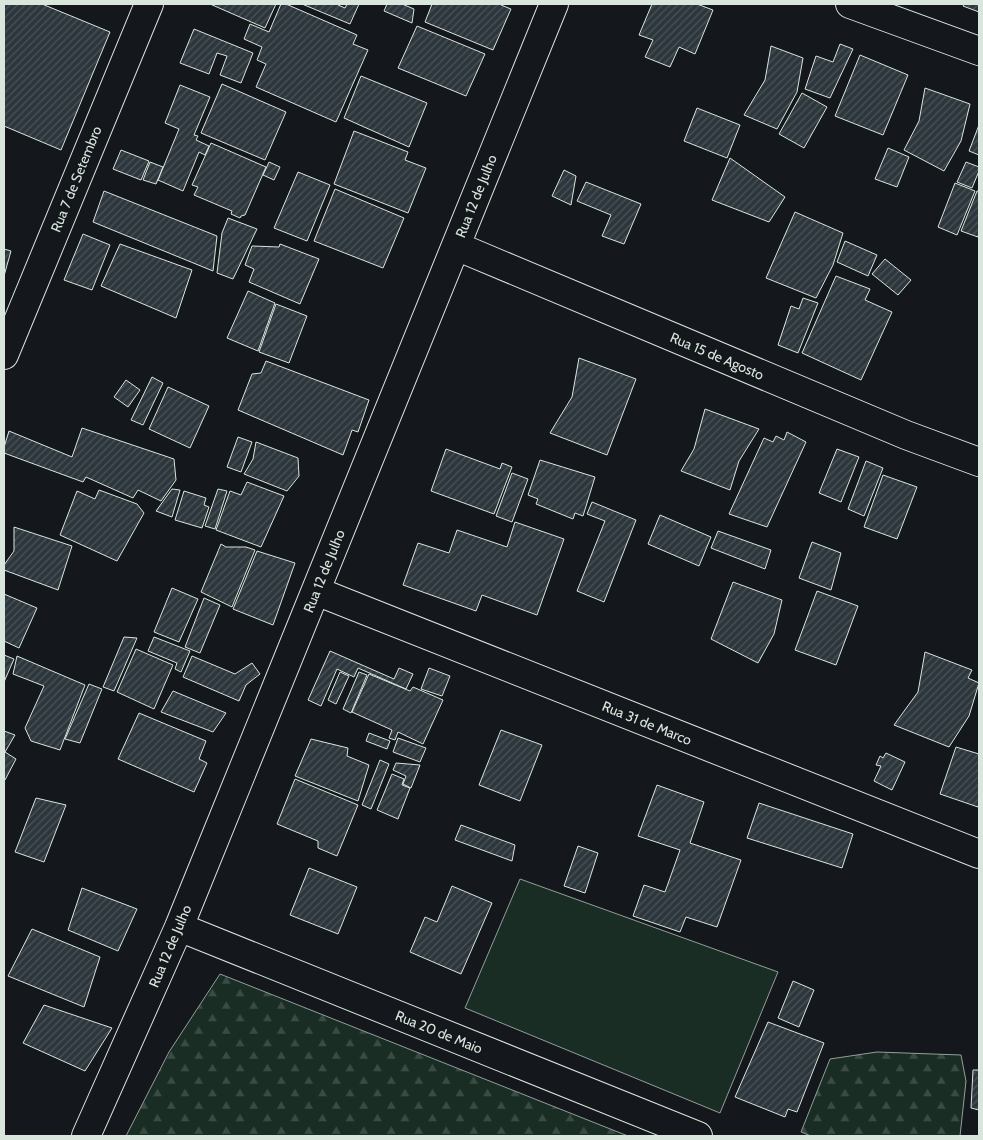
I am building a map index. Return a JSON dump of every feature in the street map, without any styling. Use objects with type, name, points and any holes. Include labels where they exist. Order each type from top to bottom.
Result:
[{"type":"street","name":"Rua 7 de Setembro","points":[[4,355],[149,4]]},
{"type":"street","name":"Rua 12 de Julho","points":[[86,1136],[179,927],[554,4]]},
{"type":"street","points":[[850,4],[979,51]]},
{"type":"street","name":"Rua 15 de Agosto","points":[[456,246],[906,435],[979,462]]},
{"type":"street","name":"Rua 31 de Marco","points":[[316,591],[979,854]]},
{"type":"street","name":"Rua 20 de Maio","points":[[179,927],[698,1136]]},
{"type":"green space","points":[[520,879],[778,972],[720,1113],[465,1008]]},
{"type":"green space","points":[[220,974],[628,1136],[126,1136],[169,1052]]},
{"type":"green space","points":[[877,1052],[961,1055],[966,1081],[960,1136],[811,1136],[801,1132],[830,1059]]},
{"type":"building","points":[[4,4],[42,4],[110,32],[61,150],[4,126]]},
{"type":"building","points":[[210,4],[276,4],[265,28]]},
{"type":"building","points":[[281,4],[286,4],[357,35],[353,44],[368,50],[336,122],[256,87],[266,64],[257,60],[262,47],[244,39],[250,24],[269,32]]},
{"type":"building","points":[[302,4],[339,4],[345,8],[347,4],[359,4],[350,24]]},
{"type":"building","points":[[387,4],[402,4],[414,9],[412,23],[384,11]]},
{"type":"building","points":[[432,4],[501,4],[511,9],[493,50],[425,22]]},
{"type":"building","points":[[652,4],[697,4],[713,10],[695,54],[679,47],[670,67],[645,57],[653,40],[639,35]]},
{"type":"building","points":[[964,4],[979,4],[979,12],[963,6]]},
{"type":"building","points":[[417,26],[485,54],[466,96],[398,68]]},
{"type":"building","points":[[194,29],[253,53],[241,83],[220,75],[227,56],[217,53],[209,74],[180,63]]},
{"type":"building","points":[[840,44],[853,49],[830,98],[805,89],[816,56],[833,62]]},
{"type":"building","points":[[771,46],[803,58],[797,92],[777,129],[744,115],[765,80]]},
{"type":"building","points":[[860,55],[908,75],[883,135],[835,116]]},
{"type":"building","points":[[361,76],[427,103],[409,147],[344,118]]},
{"type":"building","points":[[222,84],[286,112],[265,160],[201,133]]},
{"type":"building","points":[[180,85],[210,97],[194,135],[198,136],[196,140],[209,146],[205,155],[199,152],[183,191],[158,180],[179,129],[165,123]]},
{"type":"building","points":[[925,88],[970,104],[961,141],[944,171],[904,150],[919,121]]},
{"type":"building","points":[[802,93],[827,107],[804,148],[779,134]]},
{"type":"building","points":[[697,108],[740,125],[727,158],[684,141]]},
{"type":"building","points":[[979,125],[979,155],[969,151]]},
{"type":"building","points":[[354,131],[408,152],[405,160],[426,168],[408,213],[334,184]]},
{"type":"building","points":[[211,143],[266,167],[245,215],[240,218],[231,214],[232,211],[194,195],[198,187],[192,185]]},
{"type":"building","points":[[888,148],[909,157],[897,187],[875,179]]},
{"type":"building","points":[[121,150],[149,161],[141,180],[113,169]]},
{"type":"building","points":[[730,158],[785,197],[769,222],[712,200]]},
{"type":"building","points":[[150,162],[163,167],[156,184],[143,180]]},
{"type":"building","points":[[269,162],[280,167],[274,180],[263,175]]},
{"type":"building","points":[[966,162],[979,167],[972,188],[957,182]]},
{"type":"building","points":[[564,170],[576,176],[571,205],[552,196]]},
{"type":"building","points":[[298,172],[330,185],[307,241],[274,228]]},
{"type":"building","points":[[586,182],[641,204],[624,244],[602,236],[611,215],[577,201]]},
{"type":"building","points":[[955,183],[975,191],[957,235],[938,227]]},
{"type":"building","points":[[335,189],[404,218],[383,268],[314,241]]},
{"type":"building","points":[[104,191],[217,236],[213,271],[93,222]]},
{"type":"building","points":[[977,191],[979,191],[978,237],[961,231]]},
{"type":"building","points":[[795,212],[843,233],[833,265],[816,298],[766,278]]},
{"type":"building","points":[[228,218],[257,229],[233,279],[217,273],[222,233]]},
{"type":"building","points":[[83,234],[110,245],[92,290],[64,280]]},
{"type":"building","points":[[845,241],[877,255],[868,276],[837,262]]},
{"type":"building","points":[[120,244],[192,270],[176,318],[101,286]]},
{"type":"building","points":[[280,244],[319,259],[300,304],[249,282],[254,269],[245,265],[252,246],[279,247]]},
{"type":"building","points":[[4,249],[11,251],[4,276]]},
{"type":"building","points":[[885,259],[911,280],[898,295],[872,274]]},
{"type":"building","points":[[836,276],[870,289],[865,300],[892,312],[861,380],[802,353]]},
{"type":"building","points":[[248,291],[275,303],[258,351],[227,338]]},
{"type":"building","points":[[803,298],[818,303],[798,353],[778,345],[791,306],[799,309]]},
{"type":"building","points":[[276,304],[307,316],[289,363],[259,352]]},
{"type":"building","points":[[579,358],[636,379],[607,455],[550,433],[572,397]]},
{"type":"building","points":[[266,361],[369,400],[358,432],[352,430],[343,455],[238,410],[252,374],[261,373]]},
{"type":"building","points":[[152,377],[163,383],[143,425],[131,420]]},
{"type":"building","points":[[126,380],[140,390],[128,407],[114,397]]},
{"type":"building","points":[[168,387],[209,406],[190,448],[149,429]]},
{"type":"building","points":[[705,409],[759,429],[739,461],[730,490],[681,471],[694,449]]},
{"type":"building","points":[[82,428],[174,459],[176,480],[161,501],[138,490],[133,498],[86,477],[83,482],[4,453],[9,431],[72,457]]},
{"type":"building","points":[[787,432],[806,442],[767,527],[729,514],[764,438],[773,442],[776,436],[784,440]]},
{"type":"building","points":[[238,437],[252,442],[241,472],[227,467]]},
{"type":"building","points":[[256,442],[298,458],[299,476],[287,491],[244,474],[253,459]]},
{"type":"building","points":[[446,449],[500,469],[502,463],[512,467],[494,514],[431,491]]},
{"type":"building","points":[[837,449],[859,457],[841,502],[819,493]]},
{"type":"building","points":[[540,460],[595,477],[583,516],[575,513],[573,519],[536,504],[538,499],[528,495]]},
{"type":"building","points":[[866,461],[883,468],[864,516],[848,509]]},
{"type":"building","points":[[512,473],[528,479],[512,522],[496,516]]},
{"type":"building","points":[[883,475],[917,487],[897,539],[864,527]]},
{"type":"building","points":[[247,482],[284,496],[261,547],[216,530],[230,491],[241,495]]},
{"type":"building","points":[[172,489],[180,490],[172,517],[156,511]]},
{"type":"building","points":[[218,489],[227,491],[215,529],[205,526]]},
{"type":"building","points":[[99,490],[137,504],[144,513],[117,561],[60,535],[77,491],[95,499]]},
{"type":"building","points":[[184,491],[206,498],[204,505],[209,507],[202,528],[175,520]]},
{"type":"building","points":[[592,502],[636,520],[604,602],[577,591],[605,521],[587,514]]},
{"type":"building","points":[[660,515],[711,537],[699,566],[648,544]]},
{"type":"building","points":[[515,522],[564,539],[537,615],[482,595],[476,611],[403,585],[418,543],[449,553],[457,530],[507,547]]},
{"type":"building","points":[[14,527],[72,546],[58,590],[4,570],[4,565],[14,551]]},
{"type":"building","points":[[718,531],[771,550],[765,569],[711,548]]},
{"type":"building","points":[[812,542],[841,553],[831,590],[799,578]]},
{"type":"building","points":[[221,544],[226,547],[246,547],[255,550],[232,607],[201,592]]},
{"type":"building","points":[[257,551],[295,563],[273,625],[233,609]]},
{"type":"building","points":[[733,582],[782,600],[774,634],[758,663],[711,639]]},
{"type":"building","points":[[172,588],[198,599],[179,642],[154,632]]},
{"type":"building","points":[[817,591],[858,606],[836,665],[795,650]]},
{"type":"building","points":[[4,594],[37,608],[19,648],[4,641]]},
{"type":"building","points":[[204,598],[220,605],[200,653],[185,647]]},
{"type":"building","points":[[124,637],[137,638],[114,691],[103,687]]},
{"type":"building","points":[[154,637],[190,651],[181,672],[175,669],[177,663],[148,651]]},
{"type":"building","points":[[136,649],[173,665],[154,709],[117,692]]},
{"type":"building","points":[[330,651],[394,679],[399,668],[413,674],[406,689],[358,668],[354,677],[337,669],[321,706],[308,700]]},
{"type":"building","points":[[925,652],[972,670],[968,678],[979,683],[969,716],[949,747],[894,725],[918,692]]},
{"type":"building","points":[[4,655],[14,659],[4,682]]},
{"type":"building","points":[[17,656],[85,685],[60,750],[31,741],[25,728],[44,686],[13,674]]},
{"type":"building","points":[[192,656],[235,674],[252,663],[260,674],[246,685],[239,701],[183,677]]},
{"type":"building","points":[[429,668],[450,676],[442,696],[421,689]]},
{"type":"building","points":[[340,672],[349,676],[336,704],[328,700]]},
{"type":"building","points":[[359,672],[367,675],[351,713],[343,709]]},
{"type":"building","points":[[369,674],[410,691],[413,687],[443,700],[423,744],[398,732],[395,740],[389,738],[392,730],[352,712]]},
{"type":"building","points":[[89,684],[102,689],[80,743],[65,739]]},
{"type":"building","points":[[173,691],[226,713],[213,732],[161,712]]},
{"type":"building","points":[[139,713],[206,741],[199,759],[207,763],[194,792],[118,759]]},
{"type":"building","points":[[501,730],[542,745],[520,801],[479,785]]},
{"type":"building","points":[[4,731],[15,735],[5,752],[16,759],[5,780],[4,780]]},
{"type":"building","points":[[369,733],[390,741],[387,749],[366,741]]},
{"type":"building","points":[[398,738],[426,748],[420,762],[393,752]]},
{"type":"building","points":[[311,739],[348,748],[347,756],[369,765],[358,801],[295,776]]},
{"type":"building","points":[[956,747],[979,754],[978,807],[940,794]]},
{"type":"building","points":[[886,753],[905,762],[892,790],[874,781],[881,766],[876,765],[880,756],[883,758]]},
{"type":"building","points":[[380,760],[389,764],[371,809],[362,805]]},
{"type":"building","points":[[396,763],[420,765],[411,788],[403,784],[406,776],[393,770]]},
{"type":"building","points":[[392,774],[404,779],[402,785],[410,788],[398,819],[377,810]]},
{"type":"building","points":[[295,779],[358,805],[337,856],[318,848],[318,841],[277,824]]},
{"type":"building","points":[[657,785],[704,802],[690,843],[741,860],[717,927],[686,917],[680,932],[633,916],[644,885],[665,892],[680,850],[638,836]]},
{"type":"building","points":[[36,798],[66,805],[44,862],[15,852]]},
{"type":"building","points":[[759,803],[853,834],[842,868],[747,838]]},
{"type":"building","points":[[461,825],[515,845],[512,861],[455,840]]},
{"type":"building","points":[[578,846],[598,853],[585,893],[564,886]]},
{"type":"building","points":[[309,868],[357,887],[338,934],[290,915]]},
{"type":"building","points":[[452,886],[492,903],[461,974],[410,952],[425,917],[437,922]]},
{"type":"building","points":[[82,888],[137,909],[118,951],[68,930]]},
{"type":"building","points":[[32,929],[100,957],[84,1007],[8,976]]},
{"type":"building","points":[[793,981],[814,990],[799,1027],[778,1018]]},
{"type":"building","points":[[44,1005],[112,1028],[85,1071],[23,1043]]},
{"type":"building","points":[[768,1022],[824,1043],[797,1112],[788,1109],[785,1117],[735,1097]]},
{"type":"building","points":[[973,1070],[979,1070],[979,1110],[971,1108]]}]
